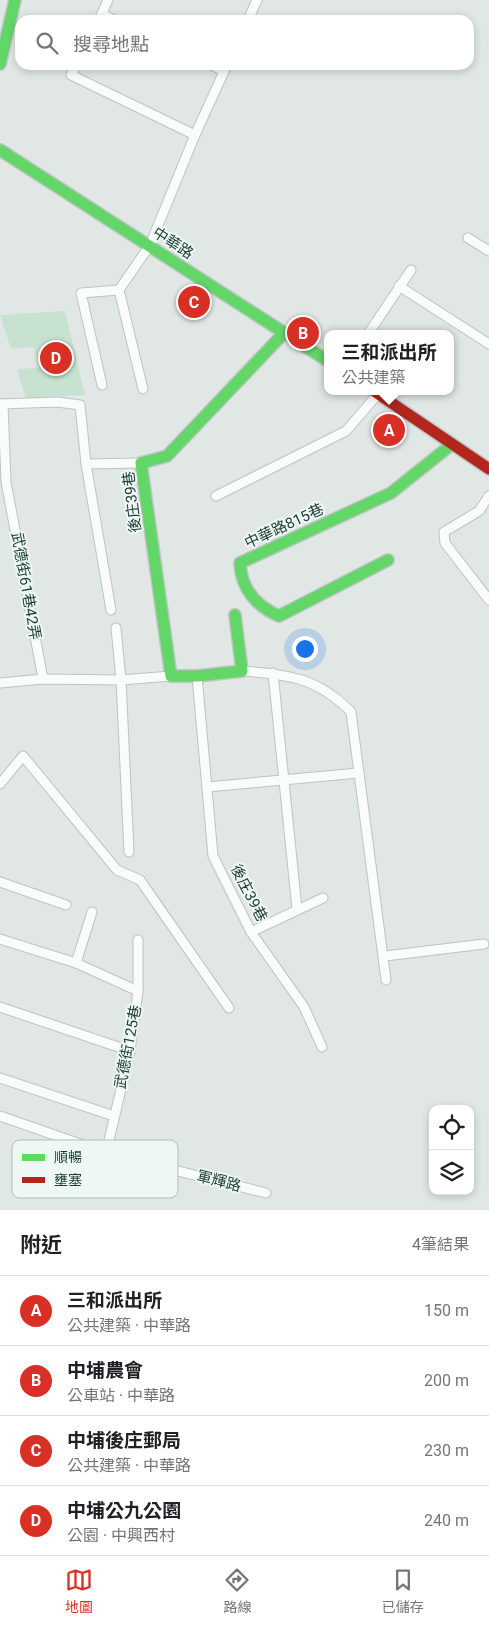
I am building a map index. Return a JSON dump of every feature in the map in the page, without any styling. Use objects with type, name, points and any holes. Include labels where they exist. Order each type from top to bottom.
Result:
[{"type":"street","points":[[0,64],[15,0]]},
{"type":"street","points":[[101,15],[108,0]]},
{"type":"street","points":[[250,15],[258,0]]},
{"type":"street","points":[[74,70],[71,75],[194,134]]},
{"type":"street","points":[[143,389],[119,290],[150,245],[194,134],[225,70]]},
{"type":"street","name":"中華路","points":[[0,150],[324,358]]},
{"type":"street","points":[[468,238],[489,251]]},
{"type":"street","points":[[371,330],[411,270]]},
{"type":"street","points":[[399,286],[489,344]]},
{"type":"street","points":[[102,385],[81,293],[119,290]]},
{"type":"street","name":"後庄39巷","points":[[171,676],[141,463],[167,456],[284,333]]},
{"type":"street","points":[[216,496],[346,431],[374,395]]},
{"type":"street","points":[[380,395],[451,445],[489,469]]},
{"type":"street","points":[[1,404],[57,402],[80,405],[86,464],[111,610]]},
{"type":"street","name":"武德街61巷42弄","points":[[1,404],[3,482],[43,679]]},
{"type":"street","name":"中華路815巷","points":[[388,560],[279,616],[266,612],[255,601],[240,574],[240,563],[391,493],[451,445]]},
{"type":"street","points":[[86,464],[141,463]]},
{"type":"street","points":[[489,496],[479,511],[444,532],[442,536],[444,543],[489,600]]},
{"type":"street","points":[[235,615],[242,671]]},
{"type":"street","points":[[116,628],[121,680],[129,852]]},
{"type":"street","points":[[0,683],[43,679],[121,680],[197,676],[242,671],[273,673],[303,680],[334,694],[351,712],[386,980]]},
{"type":"street","points":[[273,673],[297,909]]},
{"type":"street","name":"後庄39巷","points":[[197,676],[214,856],[251,932],[304,1007],[322,1047]]},
{"type":"street","points":[[0,784],[23,756],[117,870],[124,875],[140,880],[229,1008]]},
{"type":"street","points":[[207,787],[284,778],[358,773]]},
{"type":"street","points":[[0,882],[66,905]]},
{"type":"street","points":[[251,932],[323,898]]},
{"type":"street","points":[[76,963],[92,912]]},
{"type":"street","points":[[0,939],[76,963],[138,992]]},
{"type":"street","name":"武德街125巷","points":[[109,1140],[130,1051],[138,992],[138,940]]},
{"type":"street","points":[[384,956],[484,944]]},
{"type":"street","points":[[0,1007],[130,1051]]},
{"type":"street","points":[[0,1078],[114,1116]]},
{"type":"street","name":"軍輝路","points":[[0,1116],[69,1140]]},
{"type":"street","name":"軍輝路","points":[[178,1171],[266,1193]]},
{"type":"green space","points":[[65,311],[85,395],[26,398],[17,370],[39,367],[34,347],[11,349],[0,315]]},
{"type":"traffic: fast","points":[[0,64],[15,0]]},
{"type":"traffic: fast","points":[[0,150],[324,358]]},
{"type":"traffic: fast","points":[[235,615],[242,671],[197,676],[171,676],[141,463],[167,456],[284,333]]},
{"type":"traffic: fast","points":[[388,560],[279,616],[263,607],[251,595],[243,580],[240,563],[391,493],[451,445]]},
{"type":"traffic: jam","points":[[380,395],[489,469]]},
{"type":"place","name":"中埔後庄郵局","points":[[194,302]]},
{"type":"place","name":"中埔農會","points":[[303,333]]},
{"type":"place","name":"中埔公九公園","points":[[56,358]]},
{"type":"place","name":"三和派出所","points":[[389,430]]}]
